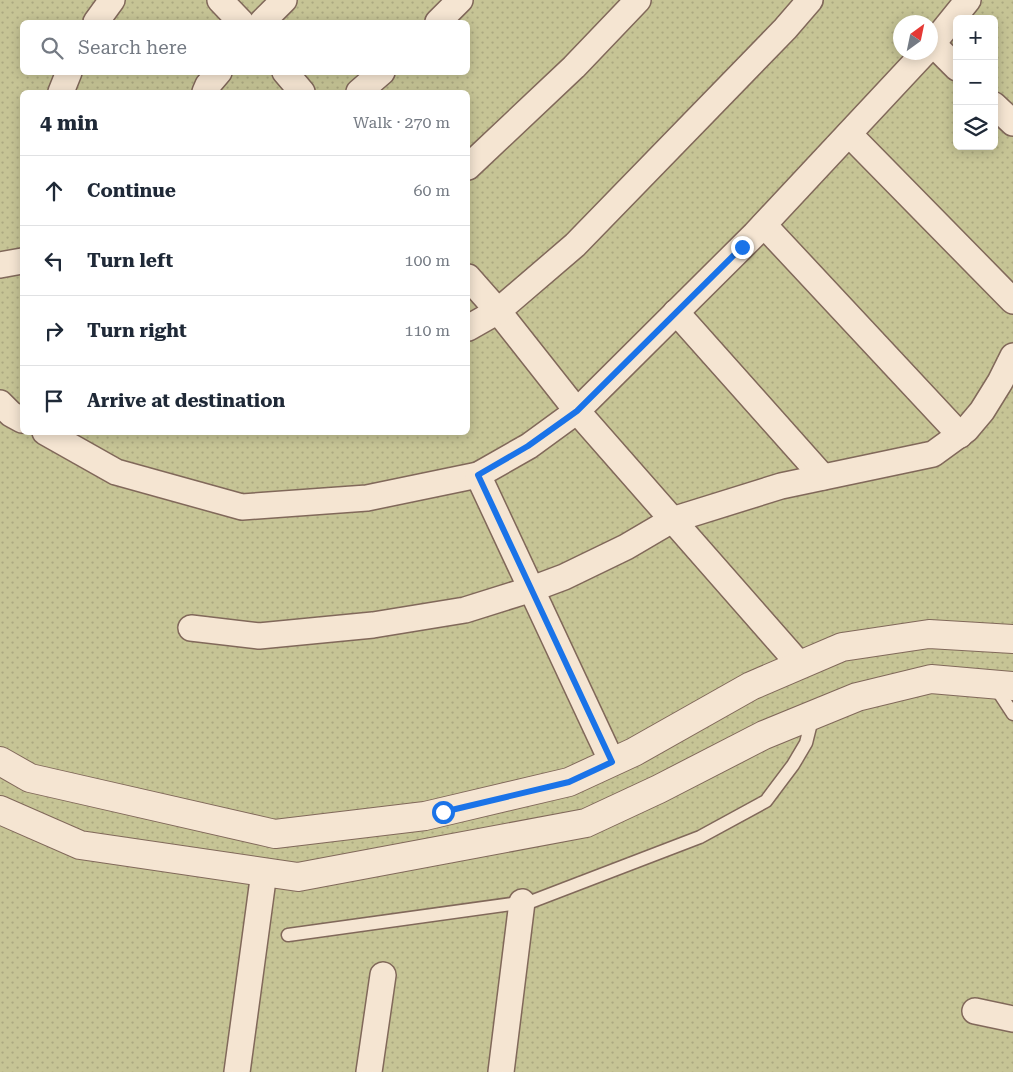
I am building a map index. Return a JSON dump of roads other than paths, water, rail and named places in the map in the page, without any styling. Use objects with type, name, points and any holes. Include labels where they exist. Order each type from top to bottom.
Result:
[{"type":"street","points":[[97,20],[112,0]]},
{"type":"street","points":[[220,0],[238,20]]},
{"type":"street","points":[[264,20],[284,0]]},
{"type":"street","points":[[440,20],[460,0]]},
{"type":"street","points":[[470,166],[574,67],[638,0]]},
{"type":"street","points":[[470,327],[498,311],[575,245],[785,29],[810,0]]},
{"type":"street","points":[[938,38],[968,0]]},
{"type":"street","points":[[938,54],[953,65]]},
{"type":"street","points":[[50,435],[116,472],[242,507],[367,498],[478,475],[528,446],[577,411],[764,225],[919,60]]},
{"type":"street","points":[[62,90],[68,75]]},
{"type":"street","points":[[206,90],[216,75]]},
{"type":"street","points":[[288,75],[300,90]]},
{"type":"street","points":[[361,90],[379,75]]},
{"type":"street","points":[[998,109],[1013,123]]},
{"type":"street","points":[[849,134],[1013,301]]},
{"type":"street","points":[[764,225],[960,435]]},
{"type":"street","points":[[0,265],[20,261]]},
{"type":"street","points":[[470,279],[498,311],[577,411],[800,665]]},
{"type":"street","points":[[676,312],[823,477]]},
{"type":"street","points":[[191,628],[259,636],[373,625],[464,610],[532,590],[626,548],[672,520],[781,486],[934,454],[966,430],[982,411],[1013,356]]},
{"type":"street","points":[[0,403],[11,414],[20,419]]},
{"type":"street","points":[[478,475],[612,762]]},
{"type":"street","points":[[0,761],[30,778],[275,834],[425,816],[569,782],[634,752],[751,686],[842,647],[929,634],[1013,639]]},
{"type":"street","points":[[0,810],[80,845],[298,877],[586,823],[659,789],[764,735],[856,697],[931,678],[1004,686]]},
{"type":"street","points":[[237,1072],[264,872]]},
{"type":"street","points":[[501,1072],[522,902]]},
{"type":"street","points":[[369,1072],[384,975]]},
{"type":"street","points":[[975,1011],[1013,1019]]},
{"type":"lane","points":[[1004,686],[1013,714]]},
{"type":"lane","points":[[288,935],[533,901],[700,837],[766,800],[794,765],[806,743],[814,715]]}]
